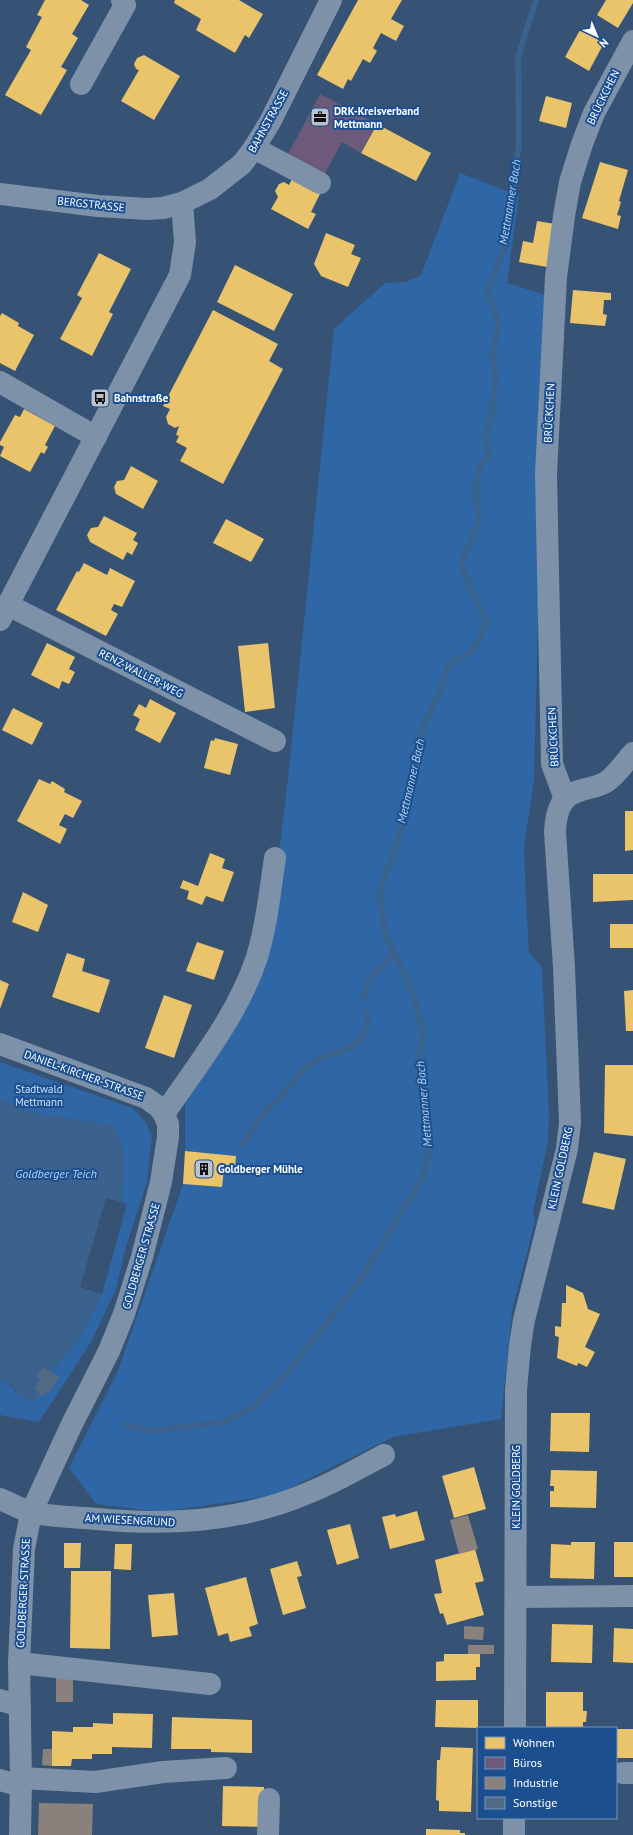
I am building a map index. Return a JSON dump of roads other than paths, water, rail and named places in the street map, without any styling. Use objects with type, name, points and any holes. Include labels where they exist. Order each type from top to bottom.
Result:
[{"type":"street","points":[[81,84],[125,5],[122,0]]},
{"type":"street","name":"BAHNSTRASSE","points":[[182,202],[210,189],[242,164],[254,148],[270,122],[331,0]]},
{"type":"street","name":"BRÜCKCHEN","points":[[565,798],[552,764],[546,474],[556,277],[570,182],[582,144],[594,113],[633,41]]},
{"type":"street","points":[[254,148],[320,183]]},
{"type":"street","name":"BERGSTRASSE","points":[[0,194],[98,206],[147,210],[182,202]]},
{"type":"street","points":[[3,608],[18,585],[180,275],[185,242],[182,202]]},
{"type":"street","points":[[0,382],[96,437]]},
{"type":"street","name":"RENZ-WALLER-WEG","points":[[3,608],[275,741]]},
{"type":"street","points":[[565,798],[578,791],[605,783],[633,753]]},
{"type":"street","name":"KLEIN GOLDBERG","points":[[515,1727],[517,1597],[516,1390],[520,1346],[524,1320],[566,1149],[570,1123],[564,966],[555,832],[557,812],[565,798]]},
{"type":"street","points":[[164,1114],[226,1023],[247,984],[258,955],[275,858]]},
{"type":"street","name":"DANIEL-KIRCHER-STRASSE","points":[[0,1044],[146,1098],[159,1107],[164,1114]]},
{"type":"street","name":"GOLDBERGER STRASSE","points":[[20,1835],[21,1782],[10,1703],[19,1663],[24,1549],[31,1512],[71,1426],[106,1357],[124,1314],[142,1257],[161,1182],[168,1137],[168,1124],[164,1114]]},
{"type":"street","name":"AM WIESENGRUND","points":[[0,1499],[31,1512],[155,1523],[219,1518],[276,1505],[309,1493],[384,1455]]},
{"type":"street","points":[[517,1597],[633,1596]]},
{"type":"street","name":"GOLDBERGER STRASSE","points":[[19,1663],[210,1684]]},
{"type":"street","points":[[0,1780],[21,1782],[95,1782],[162,1772],[226,1768]]},
{"type":"street","points":[[268,1835],[269,1799]]},
{"type":"street","points":[[514,1819],[514,1835]]},
{"type":"water","name":"Goldberger Teich","points":[[0,1099],[37,1114],[111,1125],[117,1133],[123,1151],[124,1161],[121,1202],[106,1198],[80,1287],[102,1294],[78,1340],[50,1374],[35,1402],[23,1399],[9,1383],[0,1378]]},
{"type":"waterway","name":"Mettmanner Bach","points":[[126,1424],[148,1431],[223,1422],[251,1409],[285,1376],[360,1280],[422,1179],[430,1144],[421,1092],[418,1060],[423,1034],[414,996],[385,932],[379,892],[395,850],[403,820],[422,728],[441,690],[448,665],[464,656],[474,648],[481,637],[486,619],[474,597],[461,564],[479,521],[475,489],[480,466],[489,455],[485,434],[490,422],[496,377],[492,356],[499,324],[488,291],[503,250],[512,201],[519,142],[518,57],[536,0]]},
{"type":"waterway","points":[[365,999],[364,993],[368,983],[379,967],[384,965],[394,951]]},
{"type":"waterway","points":[[242,1145],[266,1110],[281,1096],[306,1067],[314,1061],[351,1047],[360,1040],[368,1024],[366,1012]]},
{"type":"place","name":"DRK-Kreisverband Mettmann","points":[[320,117]]},
{"type":"place","name":"Bahnstraße","points":[[100,398]]},
{"type":"place","name":"Goldberger Mühle","points":[[204,1169]]},
{"type":"park label","name":"Stadtwald Mettmann","points":[[39,1095]]}]
